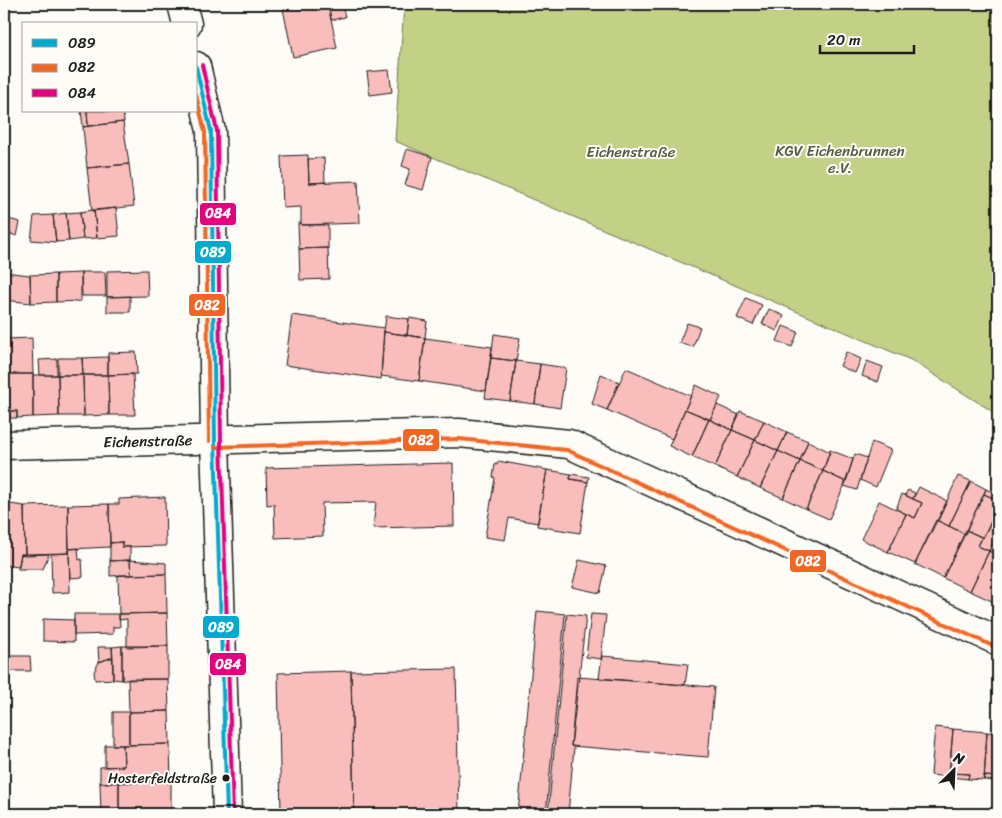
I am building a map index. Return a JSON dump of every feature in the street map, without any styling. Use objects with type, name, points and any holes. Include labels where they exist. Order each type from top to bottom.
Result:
[{"type":"street","points":[[182,4],[186,22]]},
{"type":"street","points":[[198,75],[210,131],[215,441],[227,814]]},
{"type":"street","name":"Eichenstraße","points":[[4,445],[215,441],[460,433],[568,444],[998,641]]},
{"type":"green space","name":"KGV Eichenbrunnen e.V.","points":[[404,4],[998,4],[998,415],[911,360],[395,141]]},
{"type":"building","points":[[282,4],[328,4],[337,48],[293,57]]},
{"type":"building","points":[[328,4],[342,4],[345,17],[331,20]]},
{"type":"building","points":[[389,70],[392,92],[370,95],[367,72]]},
{"type":"building","points":[[81,112],[87,112],[88,126],[83,127]]},
{"type":"building","points":[[87,112],[123,112],[124,122],[88,126]]},
{"type":"building","points":[[123,122],[129,164],[87,168],[83,127]]},
{"type":"building","points":[[407,149],[432,157],[423,190],[405,185],[410,169],[402,166]]},
{"type":"building","points":[[308,155],[309,183],[358,181],[360,223],[301,225],[301,207],[283,208],[281,156]]},
{"type":"building","points":[[324,158],[325,182],[309,183],[308,159]]},
{"type":"building","points":[[129,164],[134,206],[92,211],[87,168]]},
{"type":"building","points":[[116,208],[119,236],[97,238],[94,210]]},
{"type":"building","points":[[94,210],[97,238],[83,239],[80,212]]},
{"type":"building","points":[[80,212],[83,239],[69,241],[66,213]]},
{"type":"building","points":[[66,213],[69,241],[56,242],[53,215]]},
{"type":"building","points":[[53,215],[56,242],[31,240],[34,216]]},
{"type":"building","points":[[4,218],[20,222],[17,236],[4,232]]},
{"type":"building","points":[[298,223],[301,223],[301,225],[328,225],[328,248],[299,249]]},
{"type":"building","points":[[328,248],[329,279],[300,280],[299,249]]},
{"type":"building","points":[[147,270],[148,296],[107,297],[107,271]]},
{"type":"building","points":[[4,272],[30,275],[31,303],[4,300]]},
{"type":"building","points":[[81,272],[105,272],[106,296],[82,296]]},
{"type":"building","points":[[81,273],[81,301],[56,302],[56,274]]},
{"type":"building","points":[[56,274],[56,302],[31,303],[30,275]]},
{"type":"building","points":[[130,296],[130,312],[107,312],[107,297]]},
{"type":"building","points":[[746,298],[762,305],[753,325],[737,318]]},
{"type":"building","points":[[769,309],[784,316],[777,331],[762,324]]},
{"type":"building","points":[[292,315],[384,328],[381,379],[285,365]]},
{"type":"building","points":[[386,316],[409,319],[407,335],[384,332]]},
{"type":"building","points":[[409,318],[427,321],[425,338],[407,335]]},
{"type":"building","points":[[687,323],[700,327],[693,347],[679,343]]},
{"type":"building","points":[[783,326],[798,332],[792,347],[777,341]]},
{"type":"building","points":[[384,332],[425,338],[419,381],[381,376]]},
{"type":"building","points":[[494,334],[520,338],[516,361],[491,358]]},
{"type":"building","points":[[32,338],[33,374],[7,374],[6,339]]},
{"type":"building","points":[[425,338],[492,347],[486,391],[419,381]]},
{"type":"building","points":[[136,352],[137,374],[108,375],[108,353]]},
{"type":"building","points":[[846,352],[861,359],[855,373],[840,366]]},
{"type":"building","points":[[108,357],[108,375],[83,375],[82,358]]},
{"type":"building","points":[[58,358],[82,358],[83,375],[58,375]]},
{"type":"building","points":[[491,358],[516,361],[510,401],[485,398]]},
{"type":"building","points":[[57,359],[57,375],[40,375],[39,360]]},
{"type":"building","points":[[516,361],[540,364],[535,404],[510,401]]},
{"type":"building","points":[[867,361],[883,367],[878,382],[862,376]]},
{"type":"building","points":[[540,364],[566,368],[560,408],[535,404]]},
{"type":"building","points":[[626,368],[691,396],[672,439],[607,410]]},
{"type":"building","points":[[7,374],[33,374],[33,417],[17,418],[17,411],[4,411]]},
{"type":"building","points":[[133,374],[135,415],[109,415],[108,375]]},
{"type":"building","points":[[601,374],[619,382],[607,410],[592,404]]},
{"type":"building","points":[[33,375],[58,375],[59,416],[33,417]]},
{"type":"building","points":[[58,375],[83,375],[84,416],[59,416]]},
{"type":"building","points":[[83,375],[108,375],[109,415],[84,416]]},
{"type":"building","points":[[4,376],[8,376],[4,418]]},
{"type":"building","points":[[696,385],[721,397],[710,420],[685,409]]},
{"type":"building","points":[[717,405],[739,415],[732,430],[710,420]]},
{"type":"building","points":[[685,409],[709,419],[692,457],[669,446]]},
{"type":"building","points":[[4,411],[17,411],[17,418],[4,418]]},
{"type":"building","points":[[740,411],[764,421],[755,440],[732,430]]},
{"type":"building","points":[[709,419],[732,430],[715,467],[692,457]]},
{"type":"building","points":[[764,421],[787,432],[778,451],[755,440]]},
{"type":"building","points":[[732,430],[755,440],[737,477],[715,467]]},
{"type":"building","points":[[787,432],[808,441],[800,461],[778,451]]},
{"type":"building","points":[[755,440],[778,451],[760,488],[737,477]]},
{"type":"building","points":[[808,441],[830,452],[823,471],[800,461]]},
{"type":"building","points":[[872,442],[891,450],[876,487],[860,480]]},
{"type":"building","points":[[830,450],[853,459],[846,482],[823,471]]},
{"type":"building","points":[[778,451],[800,461],[783,498],[760,488]]},
{"type":"building","points":[[855,454],[867,458],[857,490],[844,486]]},
{"type":"building","points":[[498,461],[547,470],[538,523],[509,518],[505,540],[485,537],[495,478],[493,477],[495,464],[497,465]]},
{"type":"building","points":[[800,461],[823,471],[806,509],[783,498]]},
{"type":"building","points":[[453,463],[454,526],[373,528],[376,502],[322,503],[323,536],[275,538],[274,504],[267,505],[266,468]]},
{"type":"building","points":[[547,470],[571,474],[570,479],[588,482],[580,533],[537,526]]},
{"type":"building","points":[[823,471],[846,482],[829,519],[806,509]]},
{"type":"building","points":[[571,474],[589,477],[588,482],[570,479]]},
{"type":"building","points":[[958,476],[971,481],[949,526],[938,521]]},
{"type":"building","points":[[971,481],[986,489],[965,534],[949,526]]},
{"type":"building","points":[[919,487],[947,501],[915,564],[888,552],[906,514],[915,518],[922,503],[913,499]]},
{"type":"building","points":[[986,489],[997,494],[995,499],[984,494]]},
{"type":"building","points":[[908,490],[915,493],[913,499],[905,495]]},
{"type":"building","points":[[902,494],[922,503],[915,518],[896,509]]},
{"type":"building","points":[[984,494],[998,500],[998,508],[983,538],[966,530]]},
{"type":"building","points":[[165,497],[166,546],[122,547],[122,542],[110,543],[109,504],[119,504],[119,499]]},
{"type":"building","points":[[879,501],[906,514],[888,552],[861,539]]},
{"type":"building","points":[[4,503],[24,506],[25,554],[21,554],[19,567],[4,565]]},
{"type":"building","points":[[109,504],[110,547],[69,549],[69,553],[68,505]]},
{"type":"building","points":[[68,505],[69,553],[25,554],[24,506]]},
{"type":"building","points":[[998,508],[998,532],[989,551],[978,546]]},
{"type":"building","points":[[936,520],[965,534],[943,578],[915,564]]},
{"type":"building","points":[[966,530],[982,537],[978,546],[989,551],[970,591],[943,578]]},
{"type":"building","points":[[996,537],[998,538],[998,556],[989,551]]},
{"type":"building","points":[[122,542],[122,547],[130,547],[130,560],[110,561],[110,543]]},
{"type":"building","points":[[78,548],[79,560],[82,559],[83,577],[70,578],[69,549]]},
{"type":"building","points":[[989,551],[998,556],[998,599],[996,603],[970,591]]},
{"type":"building","points":[[69,553],[70,592],[52,593],[51,554]]},
{"type":"building","points":[[21,554],[49,554],[43,569],[18,569]]},
{"type":"building","points":[[130,560],[131,575],[110,576],[110,561]]},
{"type":"building","points":[[130,560],[166,563],[166,574],[131,575]]},
{"type":"building","points":[[579,560],[606,566],[600,593],[572,587]]},
{"type":"building","points":[[166,574],[167,613],[119,614],[118,575]]},
{"type":"building","points":[[537,611],[565,614],[546,814],[518,814]]},
{"type":"building","points":[[4,613],[10,614],[5,639],[4,639]]},
{"type":"building","points":[[167,613],[168,646],[127,647],[127,619],[119,620],[119,614]]},
{"type":"building","points":[[74,614],[119,614],[120,627],[113,627],[113,634],[74,635]]},
{"type":"building","points":[[567,614],[586,616],[571,746],[574,747],[568,814],[548,814]]},
{"type":"building","points":[[591,614],[606,615],[601,659],[586,657]]},
{"type":"building","points":[[43,619],[74,620],[74,642],[43,641]]},
{"type":"building","points":[[122,646],[168,646],[168,679],[122,680]]},
{"type":"building","points":[[122,646],[122,680],[113,679],[112,647]]},
{"type":"building","points":[[98,647],[112,647],[113,657],[99,662]]},
{"type":"building","points":[[8,656],[30,656],[31,671],[9,671]]},
{"type":"building","points":[[602,656],[688,664],[685,685],[599,678]]},
{"type":"building","points":[[113,657],[113,679],[95,680],[94,672],[99,662]]},
{"type":"building","points":[[456,669],[459,814],[354,814],[351,671]]},
{"type":"building","points":[[351,671],[354,814],[281,814],[278,673]]},
{"type":"building","points":[[577,677],[714,687],[708,757],[571,746]]},
{"type":"building","points":[[128,679],[168,679],[169,711],[129,712]]},
{"type":"building","points":[[169,711],[170,744],[129,745],[129,712]]},
{"type":"building","points":[[113,712],[129,712],[129,745],[113,745]]},
{"type":"building","points":[[935,727],[953,729],[949,777],[931,775]]},
{"type":"building","points":[[953,729],[987,732],[984,780],[968,779],[969,774],[951,773],[949,777]]},
{"type":"building","points":[[987,732],[998,733],[998,777],[984,776]]},
{"type":"building","points":[[170,744],[171,782],[100,783],[100,767],[124,766],[123,745]]},
{"type":"building","points":[[105,745],[123,745],[124,766],[105,767]]},
{"type":"building","points":[[951,773],[969,774],[968,779],[951,777]]},
{"type":"building","points":[[984,776],[998,777],[998,781],[984,780]]},
{"type":"building","points":[[119,782],[171,782],[171,814],[119,814]]},
{"type":"building","points":[[119,782],[119,814],[101,814],[100,783]]},
{"type":"transit line","name":"084","points":[[202,65],[217,131],[221,441],[233,814]]},
{"type":"transit line","name":"089","points":[[198,76],[211,131],[215,441],[227,814]]},
{"type":"transit line","name":"082","points":[[198,103],[205,132],[209,441]]},
{"type":"transit line","name":"082","points":[[215,447],[459,439],[567,450],[995,647]]},
{"type":"place","name":"Hosterfeldstraße","points":[[226,778]]}]
